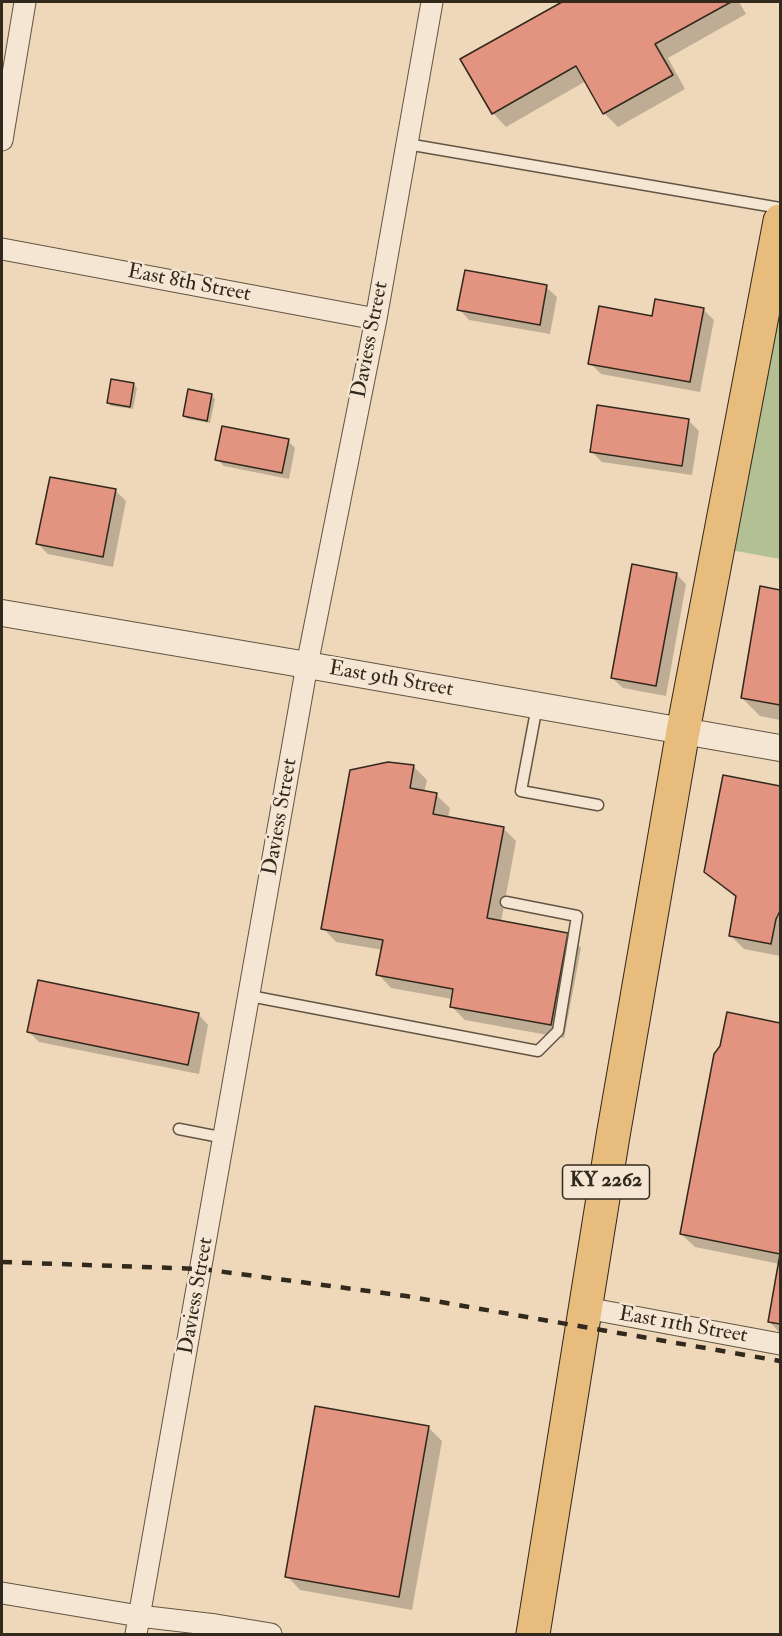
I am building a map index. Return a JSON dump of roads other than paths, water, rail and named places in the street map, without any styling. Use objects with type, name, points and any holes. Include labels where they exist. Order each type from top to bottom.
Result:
[{"type":"main road","name":"KY 2262","points":[[533,1635],[615,1125],[683,731],[780,221]]},
{"type":"street","points":[[2,140],[25,2]]},
{"type":"street","name":"Daviess Street","points":[[138,1625],[307,665],[375,319],[432,2]]},
{"type":"street","name":"East 8th Street","points":[[2,249],[375,319]]},
{"type":"street","name":"East 9th Street","points":[[2,614],[780,748]]},
{"type":"street","name":"East 11th Street","points":[[586,1308],[780,1344]]},
{"type":"street","points":[[2,1593],[138,1625],[216,1625],[271,1635]]},
{"type":"lane","points":[[407,144],[780,208]]},
{"type":"lane","points":[[537,705],[521,791],[598,805]]},
{"type":"lane","points":[[250,996],[538,1051],[558,1030],[577,916],[506,902]]},
{"type":"lane","points":[[179,1129],[225,1138]]},
{"type":"railway","points":[[2,1262],[202,1269],[406,1296],[780,1361]]}]
